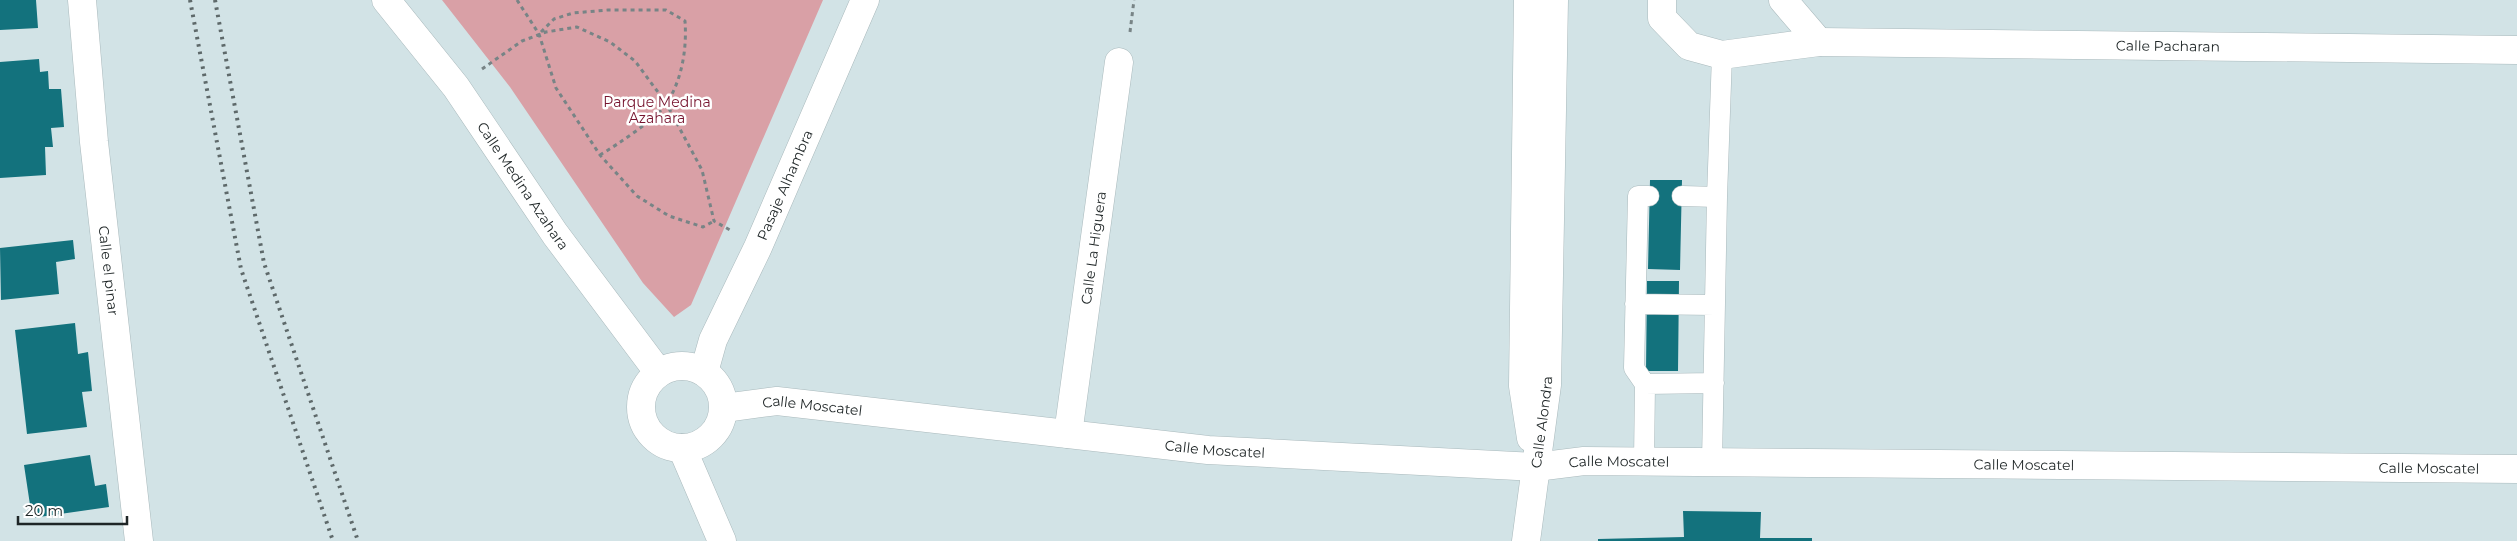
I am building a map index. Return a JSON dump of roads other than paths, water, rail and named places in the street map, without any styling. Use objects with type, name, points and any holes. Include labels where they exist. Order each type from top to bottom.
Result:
[{"type":"street","name":"Calle el pinar","points":[[82,0],[94,142],[139,541]]},
{"type":"street","name":"Calle Medina Azahara","points":[[386,0],[456,87],[556,234],[659,373]]},
{"type":"street","name":"Pasaje Alhambra","points":[[704,372],[713,340],[758,247],[866,0]]},
{"type":"street","name":"Calle Alondra","points":[[1528,0],[1523,386],[1536,467]]},
{"type":"street","name":"Calle Alondra","points":[[1536,467],[1547,385],[1554,0]]},
{"type":"street","name":"Calle Pacharan","points":[[1662,0],[1662,18],[1689,46],[1722,55],[1819,42],[2517,50]]},
{"type":"street","points":[[1782,0],[1819,42]]},
{"type":"street","name":"Calle La Higuera","points":[[1068,434],[1119,62]]},
{"type":"street","points":[[681,366],[704,372],[719,387],[724,408],[715,432],[706,441],[694,447],[669,446],[658,440],[643,419],[641,406],[643,393],[649,382],[659,373],[669,368],[681,366]]},
{"type":"street","name":"Calle Moscatel","points":[[724,408],[777,401],[1208,450],[1536,467],[1584,461],[1644,461],[2517,469]]},
{"type":"street","points":[[682,448],[722,541]]},
{"type":"street","points":[[1526,541],[1536,467]]},
{"type":"lane","points":[[1712,462],[1717,196],[1722,55]]},
{"type":"lane","points":[[1644,461],[1645,384],[1634,368],[1635,304],[1638,196],[1649,196]]},
{"type":"lane","points":[[1682,196],[1717,196]]},
{"type":"lane","points":[[1635,304],[1715,305]]},
{"type":"lane","points":[[1645,384],[1714,383]]},
{"type":"railway","points":[[190,0],[241,269],[333,541]]},
{"type":"railway","points":[[215,0],[264,263],[358,541]]},
{"type":"park label","name":"Parque Medina Azahara","points":[[657,110]]}]
